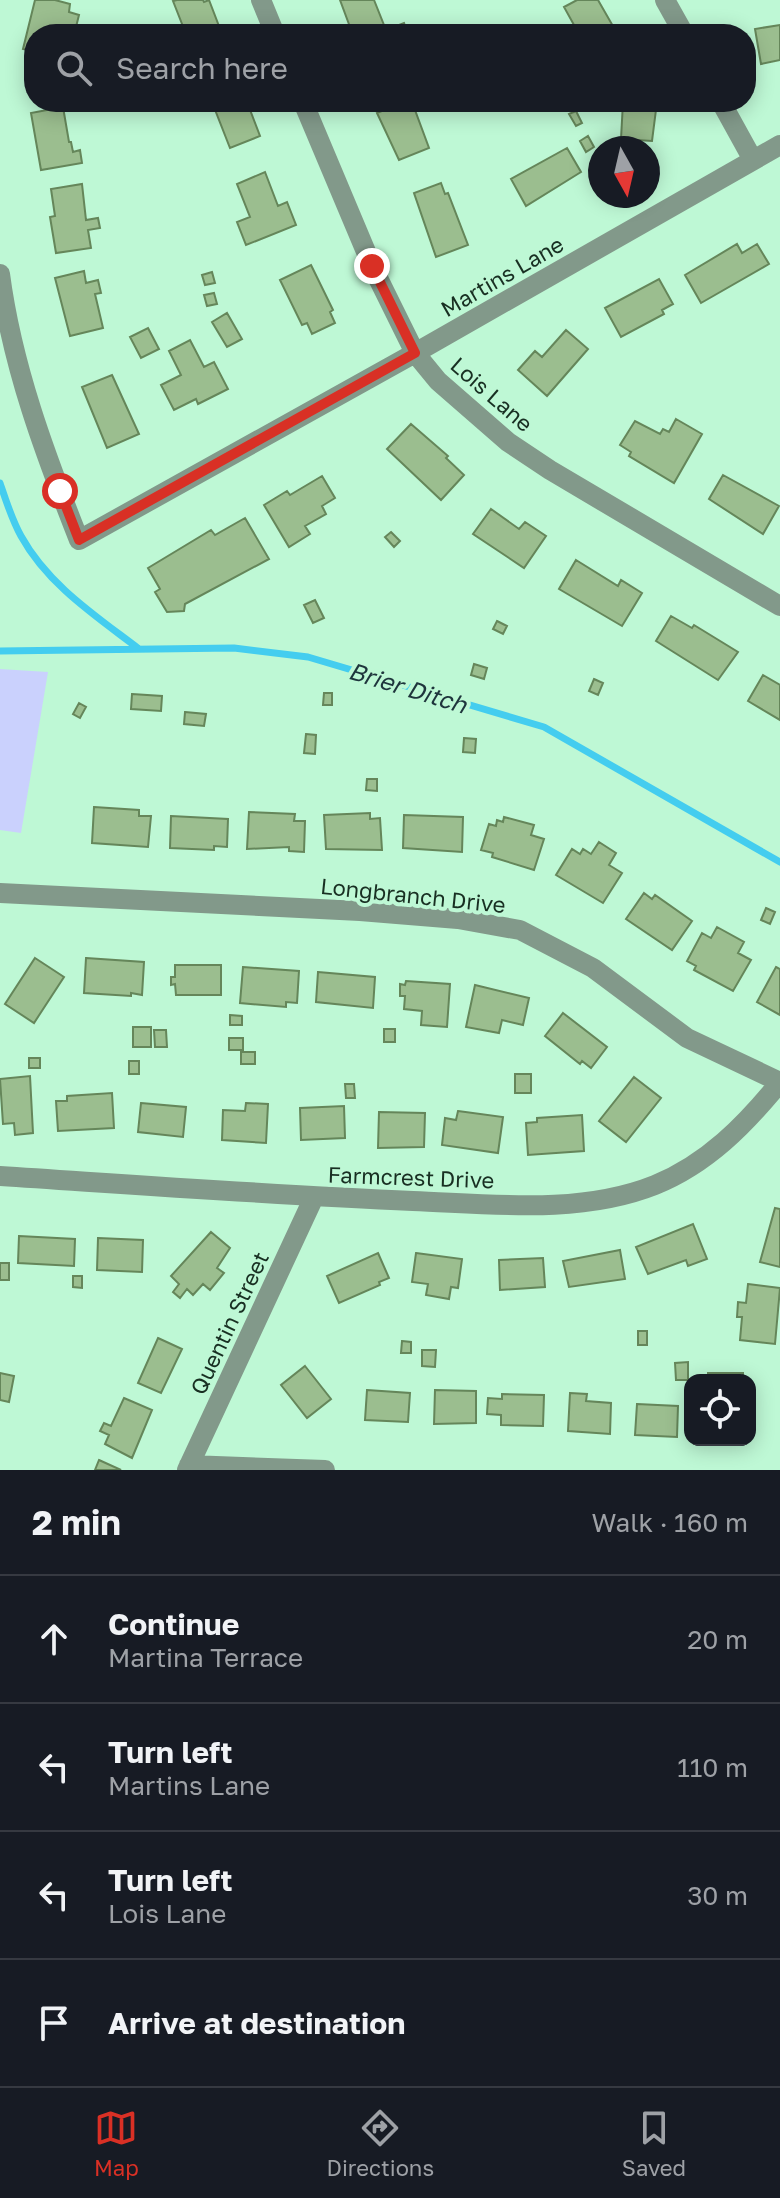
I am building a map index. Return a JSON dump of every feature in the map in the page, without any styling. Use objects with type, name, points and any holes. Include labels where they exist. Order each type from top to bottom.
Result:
[{"type":"street","points":[[261,0],[271,24]]},
{"type":"street","points":[[665,0],[678,24]]},
{"type":"street","name":"Lois Lane","points":[[307,112],[372,266],[415,353],[463,405],[508,442],[614,509],[780,606]]},
{"type":"street","points":[[727,112],[753,160]]},
{"type":"street","name":"Martins Lane","points":[[0,274],[4,303],[28,398],[79,540],[780,145]]},
{"type":"street","name":"Longbranch Drive","points":[[0,893],[360,911],[458,919],[520,930],[593,968],[687,1038],[780,1082]]},
{"type":"street","name":"Farmcrest Drive","points":[[0,1176],[314,1197],[521,1205],[577,1202],[628,1194],[681,1172],[716,1150],[750,1119],[780,1082]]},
{"type":"street","name":"Quentin Street","points":[[188,1468],[314,1197]]},
{"type":"street","points":[[188,1468],[325,1470]]},
{"type":"shaded area","points":[[0,669],[48,672],[21,833],[0,830]]},
{"type":"building","points":[[35,0],[70,4],[69,12],[79,15],[77,24],[29,24]]},
{"type":"building","points":[[209,0],[218,24],[182,24],[173,1]]},
{"type":"building","points":[[340,0],[374,0],[384,24],[349,24]]},
{"type":"building","points":[[577,0],[598,0],[612,24],[573,24],[564,7]]},
{"type":"building","points":[[780,25],[780,60],[761,64],[756,29]]},
{"type":"building","points":[[64,112],[69,142],[73,152],[80,150],[82,163],[41,170],[31,113]]},
{"type":"building","points":[[216,112],[251,112],[260,136],[230,148]]},
{"type":"building","points":[[416,112],[429,148],[399,160],[377,113]]},
{"type":"building","points":[[576,112],[582,123],[576,126],[569,114]]},
{"type":"building","points":[[622,112],[656,112],[653,136],[621,136]]},
{"type":"building","points":[[588,136],[588,151],[586,152],[580,141]]},
{"type":"building","points":[[567,148],[581,172],[526,206],[511,179]]},
{"type":"building","points":[[265,172],[278,206],[287,202],[296,225],[246,245],[237,222],[250,217],[237,184]]},
{"type":"building","points":[[441,183],[445,194],[448,193],[468,245],[436,257],[414,193]]},
{"type":"building","points":[[82,184],[86,220],[98,218],[100,228],[88,230],[91,248],[56,253],[50,217],[55,216],[51,189]]},
{"type":"building","points":[[737,244],[742,253],[757,244],[769,264],[701,303],[685,275]]},
{"type":"building","points":[[311,265],[333,310],[330,312],[335,323],[312,334],[307,323],[302,325],[280,280]]},
{"type":"building","points":[[84,271],[86,283],[98,280],[101,293],[95,294],[103,328],[70,336],[55,278]]},
{"type":"building","points":[[212,272],[215,283],[205,285],[202,275]]},
{"type":"building","points":[[659,279],[673,304],[662,310],[664,314],[621,337],[605,308]]},
{"type":"building","points":[[214,293],[217,304],[207,306],[204,295]]},
{"type":"building","points":[[227,313],[242,339],[227,347],[212,322]]},
{"type":"building","points":[[148,328],[159,349],[141,358],[130,337]]},
{"type":"building","points":[[566,330],[588,349],[547,396],[518,370],[535,351],[542,357]]},
{"type":"building","points":[[190,340],[204,367],[214,362],[228,389],[198,404],[196,399],[174,410],[161,385],[181,375],[169,351]]},
{"type":"building","points":[[112,375],[139,434],[107,448],[82,387]]},
{"type":"building","points":[[676,419],[702,434],[674,483],[629,456],[631,452],[620,445],[635,421],[660,434],[663,429],[669,432]]},
{"type":"building","points":[[411,424],[448,456],[446,458],[464,475],[441,500],[387,449]]},
{"type":"building","points":[[723,475],[779,506],[763,534],[709,499]]},
{"type":"building","points":[[322,476],[335,498],[322,506],[326,514],[305,526],[310,534],[289,547],[264,505],[287,491],[290,495]]},
{"type":"building","points":[[491,509],[519,529],[525,522],[546,536],[524,568],[473,534]]},
{"type":"building","points":[[245,518],[269,559],[185,604],[184,611],[167,612],[155,592],[160,589],[148,568],[211,530],[215,535]]},
{"type":"building","points":[[391,532],[400,541],[394,547],[385,537]]},
{"type":"building","points":[[576,560],[618,586],[621,580],[642,593],[622,626],[559,589]]},
{"type":"building","points":[[315,600],[324,618],[313,623],[304,605]]},
{"type":"building","points":[[671,616],[692,628],[694,625],[738,652],[718,680],[656,641]]},
{"type":"building","points":[[497,621],[507,626],[503,634],[493,629]]},
{"type":"building","points":[[474,664],[487,668],[484,679],[471,675]]},
{"type":"building","points":[[763,675],[780,685],[780,720],[748,701]]},
{"type":"building","points":[[594,679],[603,683],[598,695],[589,691]]},
{"type":"building","points":[[324,693],[332,693],[332,705],[323,705]]},
{"type":"building","points":[[132,694],[162,696],[161,711],[131,709]]},
{"type":"building","points":[[79,703],[86,707],[80,718],[73,714]]},
{"type":"building","points":[[185,712],[206,714],[204,726],[184,724]]},
{"type":"building","points":[[306,734],[316,735],[315,754],[304,753]]},
{"type":"building","points":[[464,738],[476,739],[475,753],[463,752]]},
{"type":"building","points":[[367,779],[377,779],[377,791],[366,790]]},
{"type":"building","points":[[94,807],[139,810],[139,816],[151,816],[148,847],[92,843]]},
{"type":"building","points":[[249,812],[295,814],[294,821],[305,821],[304,852],[289,851],[289,847],[247,849]]},
{"type":"building","points":[[370,813],[370,819],[380,818],[382,850],[326,849],[324,815]]},
{"type":"building","points":[[404,815],[463,817],[462,852],[403,848]]},
{"type":"building","points":[[171,816],[228,819],[227,847],[214,846],[214,850],[170,848]]},
{"type":"building","points":[[504,817],[534,825],[531,835],[544,839],[534,870],[492,857],[493,853],[481,850],[489,824],[496,826],[497,820],[503,822]]},
{"type":"building","points":[[599,842],[616,853],[609,865],[622,873],[603,903],[556,875],[572,849],[580,854],[583,849],[591,854]]},
{"type":"building","points":[[644,893],[652,899],[655,895],[692,921],[672,950],[626,919]]},
{"type":"building","points":[[766,908],[775,912],[770,924],[761,920]]},
{"type":"building","points":[[717,927],[744,942],[738,953],[751,960],[733,991],[694,970],[696,966],[687,961],[702,933],[711,938]]},
{"type":"building","points":[[35,958],[64,977],[34,1023],[5,1004]]},
{"type":"building","points":[[86,958],[144,962],[142,995],[84,993]]},
{"type":"building","points":[[175,965],[221,965],[221,995],[176,995],[175,984],[171,985]]},
{"type":"building","points":[[243,967],[299,971],[297,1003],[286,1002],[286,1007],[240,1003]]},
{"type":"building","points":[[776,967],[780,969],[780,1015],[757,1002]]},
{"type":"building","points":[[318,972],[375,977],[373,1008],[316,1002]]},
{"type":"building","points":[[406,981],[450,984],[447,1027],[421,1025],[422,1011],[404,1009],[405,996],[400,996],[400,984],[405,985]]},
{"type":"building","points":[[475,985],[529,998],[523,1025],[502,1020],[499,1033],[466,1027]]},
{"type":"building","points":[[563,1013],[607,1047],[591,1068],[582,1061],[580,1064],[545,1036]]},
{"type":"building","points":[[230,1015],[242,1016],[242,1025],[230,1025]]},
{"type":"building","points":[[133,1027],[151,1027],[151,1047],[133,1047]]},
{"type":"building","points":[[384,1029],[395,1029],[395,1042],[384,1042]]},
{"type":"building","points":[[154,1030],[166,1030],[167,1047],[155,1047]]},
{"type":"building","points":[[229,1038],[243,1038],[243,1050],[229,1050]]},
{"type":"building","points":[[241,1052],[255,1052],[255,1064],[241,1064]]},
{"type":"building","points":[[29,1058],[40,1058],[40,1068],[29,1068]]},
{"type":"building","points":[[129,1061],[139,1061],[139,1074],[129,1074]]},
{"type":"building","points":[[515,1074],[531,1074],[531,1093],[515,1093]]},
{"type":"building","points":[[30,1076],[33,1133],[15,1135],[14,1123],[3,1124],[0,1079]]},
{"type":"building","points":[[634,1077],[661,1098],[626,1142],[599,1121]]},
{"type":"building","points":[[345,1084],[354,1084],[355,1098],[346,1098]]},
{"type":"building","points":[[112,1093],[114,1128],[58,1131],[56,1101],[67,1101],[67,1096]]},
{"type":"building","points":[[141,1103],[186,1107],[183,1137],[138,1132]]},
{"type":"building","points":[[246,1103],[268,1104],[266,1143],[222,1140],[223,1110],[245,1111]]},
{"type":"building","points":[[344,1106],[345,1138],[301,1140],[300,1108]]},
{"type":"building","points":[[458,1111],[503,1117],[498,1153],[442,1145],[445,1118],[456,1120]]},
{"type":"building","points":[[379,1112],[425,1113],[424,1147],[378,1148]]},
{"type":"building","points":[[582,1115],[584,1151],[528,1155],[526,1123],[537,1122],[537,1118]]},
{"type":"building","points":[[775,1208],[780,1209],[780,1267],[760,1262]]},
{"type":"building","points":[[693,1224],[707,1259],[688,1266],[686,1260],[648,1274],[636,1247]]},
{"type":"building","points":[[211,1232],[230,1248],[217,1268],[224,1273],[210,1290],[203,1284],[193,1295],[187,1289],[180,1298],[173,1292],[179,1284],[171,1276]]},
{"type":"building","points":[[19,1236],[75,1239],[74,1266],[18,1263]]},
{"type":"building","points":[[98,1238],[143,1240],[142,1272],[97,1270]]},
{"type":"building","points":[[620,1250],[625,1279],[569,1287],[563,1261]]},
{"type":"building","points":[[378,1253],[389,1278],[339,1303],[327,1276]]},
{"type":"building","points":[[416,1253],[462,1259],[458,1288],[451,1287],[449,1299],[426,1295],[428,1284],[412,1282]]},
{"type":"building","points":[[543,1258],[545,1287],[500,1290],[499,1260]]},
{"type":"building","points":[[0,1263],[9,1263],[9,1280],[0,1280]]},
{"type":"building","points":[[73,1276],[82,1276],[82,1288],[73,1287]]},
{"type":"building","points":[[748,1284],[780,1288],[775,1344],[740,1340],[742,1317],[737,1317],[738,1302],[746,1303]]},
{"type":"building","points":[[638,1331],[647,1331],[647,1345],[638,1345]]},
{"type":"building","points":[[158,1338],[182,1349],[161,1393],[138,1383]]},
{"type":"building","points":[[402,1341],[411,1342],[411,1353],[401,1353]]},
{"type":"building","points":[[422,1350],[436,1350],[435,1367],[422,1366]]},
{"type":"building","points":[[688,1362],[688,1374],[684,1374],[684,1380],[676,1380],[675,1363]]},
{"type":"building","points":[[305,1366],[331,1399],[307,1418],[281,1385]]},
{"type":"building","points":[[0,1373],[14,1376],[9,1402],[0,1400]]},
{"type":"building","points":[[367,1390],[410,1393],[408,1422],[365,1420]]},
{"type":"building","points":[[435,1390],[476,1391],[476,1423],[434,1424]]},
{"type":"building","points":[[570,1393],[587,1394],[586,1401],[611,1403],[610,1434],[568,1431]]},
{"type":"building","points":[[502,1394],[544,1395],[543,1426],[501,1425],[501,1415],[487,1414],[488,1398],[502,1399]]},
{"type":"building","points":[[124,1398],[152,1410],[132,1458],[105,1444],[109,1435],[100,1431],[104,1423],[111,1426]]},
{"type":"building","points":[[637,1404],[678,1406],[677,1437],[635,1435]]},
{"type":"building","points":[[99,1460],[121,1470],[95,1470]]},
{"type":"waterway","points":[[0,483],[18,530],[45,570],[90,612],[139,649]]},
{"type":"waterway","name":"Brier Ditch","points":[[0,651],[234,648],[308,657],[544,727],[780,862]]},
{"type":"route","points":[[60,491],[79,540],[415,353],[372,266]]}]
